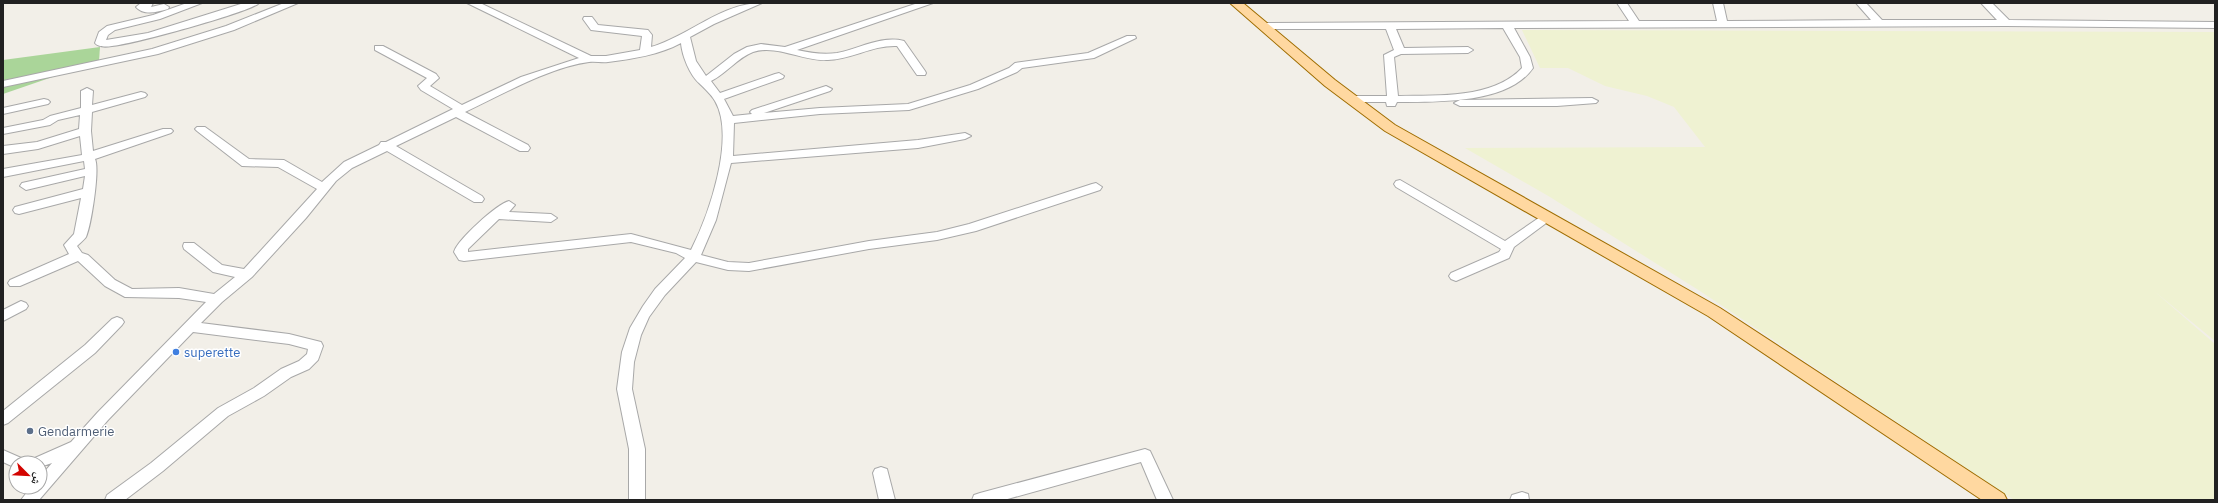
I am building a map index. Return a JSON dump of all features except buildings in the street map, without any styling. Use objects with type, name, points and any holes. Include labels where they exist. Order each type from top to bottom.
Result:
[{"type":"main road","points":[[1236,3],[1354,102],[1390,128],[1442,159],[1714,312],[1997,500]]},
{"type":"street","points":[[148,3],[141,7],[150,10],[186,3]]},
{"type":"street","points":[[197,3],[156,17],[111,28],[103,34],[100,43],[106,44],[133,39],[254,3]]},
{"type":"street","points":[[3,84],[154,52],[230,28],[293,3]]},
{"type":"street","points":[[472,3],[589,59]]},
{"type":"street","points":[[29,500],[78,444],[217,299],[248,274],[324,188],[348,165],[385,145],[525,79],[589,59],[606,59],[645,52],[686,37],[710,22],[757,3]]},
{"type":"street","points":[[784,50],[928,3]]},
{"type":"street","points":[[1622,3],[1636,25]]},
{"type":"street","points":[[1718,3],[1722,19],[1721,25]]},
{"type":"street","points":[[1861,3],[1880,24]]},
{"type":"street","points":[[1986,3],[2006,23]]},
{"type":"street","points":[[588,19],[591,25],[595,28],[644,32],[647,35],[645,52]]},
{"type":"street","points":[[1265,26],[2006,23],[2215,25]]},
{"type":"street","points":[[1354,102],[1454,98],[1473,95],[1496,88],[1524,76],[1528,68],[1525,57],[1506,24]]},
{"type":"street","points":[[1390,26],[1400,51]]},
{"type":"street","points":[[686,37],[686,51],[695,71],[718,98],[727,114],[734,119],[820,111],[909,107],[974,87],[1013,70],[1019,65],[1090,56],[1131,38]]},
{"type":"street","points":[[703,81],[713,77],[734,58],[751,49],[772,48],[828,58],[882,42],[900,43],[921,73]]},
{"type":"street","points":[[379,48],[432,76],[434,78],[424,86],[425,88],[458,111],[524,148]]},
{"type":"street","points":[[1392,101],[1388,60],[1389,55],[1400,51],[1468,50]]},
{"type":"street","points":[[718,98],[780,76]]},
{"type":"street","points":[[734,119],[826,89]]},
{"type":"street","points":[[87,91],[85,131],[88,157],[91,162],[91,171],[80,236],[70,245],[78,256],[83,258],[110,283],[130,294],[179,293],[217,299]]},
{"type":"street","points":[[3,131],[46,123],[54,118],[141,95]]},
{"type":"street","points":[[1392,101],[1557,103],[1592,101]]},
{"type":"street","points":[[3,111],[44,102]]},
{"type":"street","points":[[637,500],[637,449],[624,394],[628,359],[637,327],[659,292],[693,258],[707,226],[727,160],[728,147],[734,119]]},
{"type":"street","points":[[38,145],[46,123]]},
{"type":"street","points":[[201,129],[246,163],[280,163],[324,188]]},
{"type":"street","points":[[3,150],[38,145],[85,131]]},
{"type":"street","points":[[3,173],[88,157],[167,131]]},
{"type":"street","points":[[727,160],[918,144],[966,136]]},
{"type":"street","points":[[385,145],[478,199]]},
{"type":"street","points":[[26,186],[91,171]]},
{"type":"street","points":[[1400,184],[1508,248]]},
{"type":"street","points":[[509,205],[496,215],[462,247],[461,252],[464,257],[631,238],[681,250],[693,258],[728,266],[749,267],[869,245],[937,236],[972,228],[1096,187]]},
{"type":"street","points":[[19,210],[88,192]]},
{"type":"street","points":[[496,215],[551,218]]},
{"type":"street","points":[[1456,276],[1504,255],[1508,245],[1547,218]]},
{"type":"street","points":[[189,246],[218,269],[248,274]]},
{"type":"street","points":[[15,283],[78,256]]},
{"type":"street","points":[[3,316],[21,306]]},
{"type":"street","points":[[3,419],[90,348],[117,322]]},
{"type":"street","points":[[113,500],[157,467],[223,412],[260,392],[286,373],[304,365],[313,356],[316,346],[289,339],[190,327]]},
{"type":"street","points":[[48,458],[78,444]]},
{"type":"street","points":[[980,500],[1145,455],[1165,500]]},
{"type":"street","points":[[882,473],[887,500]]},
{"type":"green space","points":[[1522,30],[2215,32],[2215,341],[2154,291],[2215,344],[2215,500],[2014,500],[1700,291],[1550,197],[1465,148],[1705,147],[1674,107],[1647,96],[1605,86],[1568,68],[1540,68]]},
{"type":"green space","points":[[100,47],[99,61],[3,94],[3,60]]},
{"type":"place","name":"superette","points":[[176,352]]},
{"type":"place","name":"Gendarmerie","points":[[30,431]]}]
